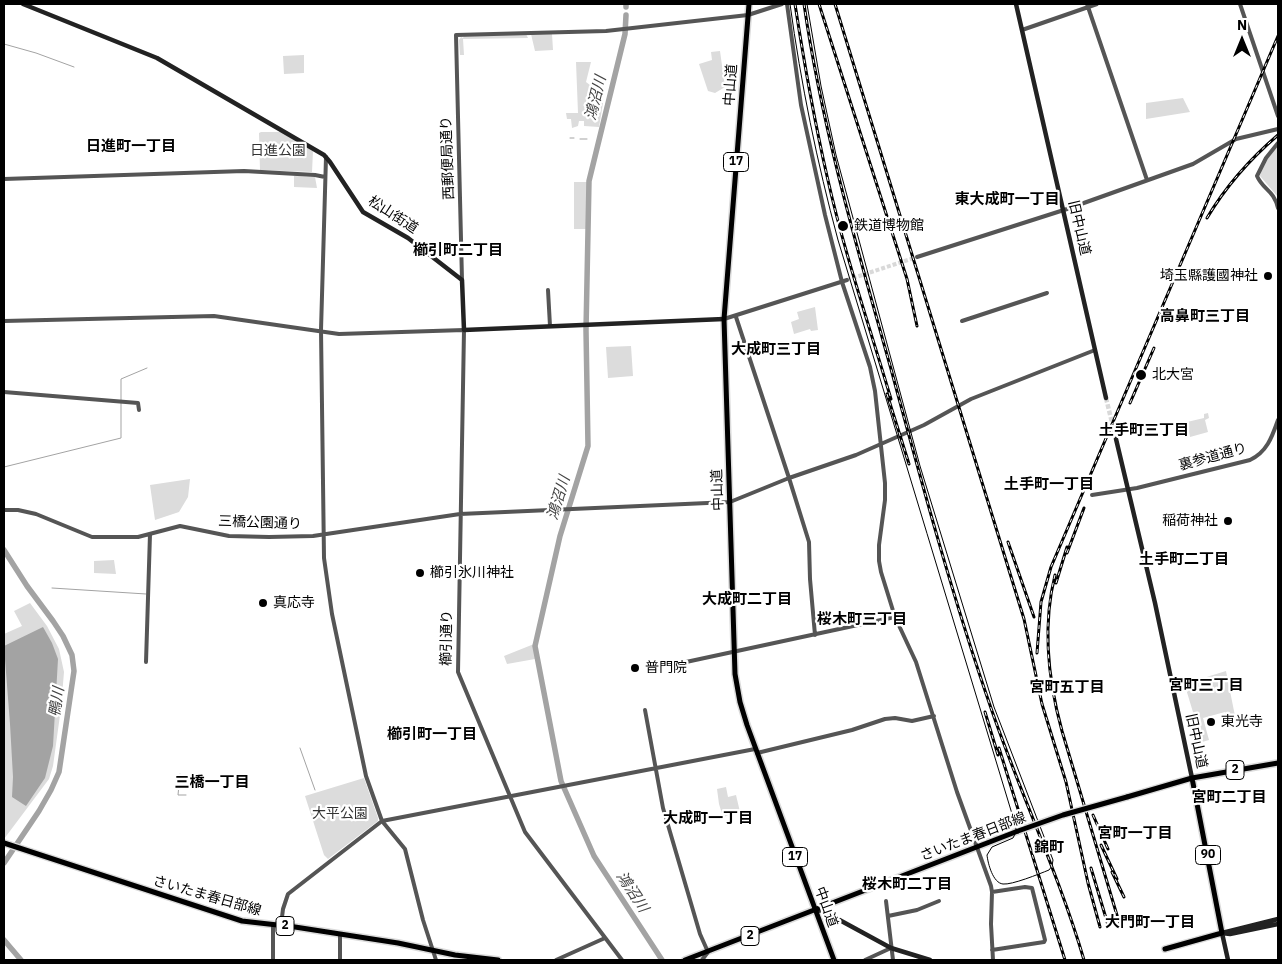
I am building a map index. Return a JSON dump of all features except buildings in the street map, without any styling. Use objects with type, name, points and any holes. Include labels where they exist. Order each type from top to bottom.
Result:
[{"type":"main road","name":"松山街道","points":[[23,4],[158,58],[326,157],[362,212],[408,238],[462,280]]},
{"type":"main road","name":"中山道","points":[[749,4],[724,319],[734,653],[740,702],[756,751],[834,960]]},
{"type":"main road","name":"旧中山道","points":[[1016,4],[1106,398]]},
{"type":"main road","points":[[462,280],[464,330],[724,319]]},
{"type":"main road","name":"旧中山道","points":[[1116,439],[1131,489],[1228,960]]},
{"type":"main road","name":"さいたま春日部線","points":[[685,960],[1063,815],[1192,778],[1278,762]]},
{"type":"main road","name":"さいたま春日部線","points":[[4,843],[230,917],[255,923],[281,925],[455,955],[498,960]]},
{"type":"main road","points":[[815,910],[823,911],[891,948],[930,960]]},
{"type":"main road","points":[[1165,949],[1278,919]]},
{"type":"main road","points":[[1222,933],[1230,934],[1278,924]]},
{"type":"street","points":[[748,15],[782,4]]},
{"type":"street","points":[[787,4],[801,105],[814,166],[875,391],[884,470],[885,500],[879,545],[879,561],[895,617],[916,662],[951,776],[992,892],[993,960]]},
{"type":"street","points":[[1022,30],[1088,5],[1097,4]]},
{"type":"street","points":[[1240,4],[1278,116]]},
{"type":"street","points":[[1088,5],[1147,180]]},
{"type":"street","name":"西郵便局通り","points":[[462,280],[456,34],[592,31],[748,15]]},
{"type":"street","points":[[917,257],[1063,210],[1194,164],[1236,140],[1278,129]]},
{"type":"street","points":[[1278,143],[1266,158],[1257,176],[1275,196],[1278,208]]},
{"type":"street","points":[[326,157],[321,330],[324,558],[332,614],[366,776],[382,821],[405,849],[423,920],[436,960]]},
{"type":"street","points":[[4,179],[244,171],[325,177]]},
{"type":"street","points":[[724,319],[736,317],[845,281]]},
{"type":"street","points":[[548,290],[550,326]]},
{"type":"street","points":[[962,322],[1047,293]]},
{"type":"street","points":[[4,322],[214,316],[339,334],[464,330]]},
{"type":"street","points":[[736,317],[790,478],[809,542],[815,634]]},
{"type":"street","name":"櫛引通り","points":[[464,330],[458,672],[525,832],[622,960]]},
{"type":"street","name":"三橋公園通り","points":[[4,510],[18,510],[36,514],[92,537],[133,538],[180,526],[229,536],[296,536],[323,534],[460,514],[730,502],[790,478],[856,455],[927,423],[971,399],[1095,350]]},
{"type":"street","points":[[4,392],[138,403],[139,410]]},
{"type":"street","name":"裏参道通り","points":[[1092,496],[1131,489],[1250,460],[1260,454],[1268,445],[1278,420]]},
{"type":"street","points":[[146,662],[150,534]]},
{"type":"street","points":[[686,662],[895,617]]},
{"type":"street","points":[[645,710],[663,808],[700,934],[708,952],[702,960]]},
{"type":"street","points":[[281,925],[283,909],[288,894],[382,821],[655,768],[756,751],[852,730],[885,719],[895,718],[912,721],[934,716]]},
{"type":"street","points":[[992,892],[1025,887],[1032,888],[1045,940],[1044,942],[992,950]]},
{"type":"street","points":[[886,901],[892,960]]},
{"type":"street","points":[[888,916],[918,910],[939,901]]},
{"type":"street","points":[[274,924],[274,960]]},
{"type":"street","points":[[340,934],[340,960]]},
{"type":"street","points":[[556,960],[605,938]]},
{"type":"street","points":[[865,960],[891,948]]},
{"type":"green space","points":[[526,34],[528,38],[463,39],[464,55],[460,55],[459,40],[464,36]]},
{"type":"green space","points":[[531,34],[552,34],[553,50],[535,51]]},
{"type":"green space","points":[[720,51],[725,87],[715,93],[708,91],[699,64],[712,60],[711,52]]},
{"type":"green space","points":[[304,55],[304,73],[284,74],[283,56]]},
{"type":"green space","points":[[576,62],[591,62],[586,82],[595,86],[599,102],[603,103],[599,127],[584,126],[584,121],[579,121],[578,126],[572,128],[571,119],[567,119],[566,113],[578,113]]},
{"type":"green space","points":[[1183,98],[1190,112],[1146,119],[1146,103]]},
{"type":"green space","name":"日進公園","points":[[282,132],[313,151],[312,172],[260,170],[259,133]]},
{"type":"green space","points":[[1278,146],[1278,197],[1260,176],[1264,164]]},
{"type":"green space","points":[[294,176],[315,177],[317,188],[294,187]]},
{"type":"green space","points":[[574,182],[587,182],[586,229],[574,229]]},
{"type":"green space","points":[[815,307],[818,330],[811,331],[810,329],[794,334],[791,322],[799,319],[797,312]]},
{"type":"green space","points":[[631,346],[633,376],[608,378],[606,347]]},
{"type":"green space","points":[[1208,413],[1209,418],[1205,420],[1208,432],[1190,437],[1187,422],[1204,418],[1204,414]]},
{"type":"green space","points":[[190,479],[188,497],[179,512],[155,520],[150,485]]},
{"type":"green space","points":[[114,560],[116,574],[94,573],[94,561]]},
{"type":"green space","points":[[30,603],[47,626],[59,649],[64,672],[61,708],[53,766],[49,779],[4,839],[4,634],[22,626],[14,611]]},
{"type":"green space","points":[[534,644],[535,659],[507,664],[504,656]]},
{"type":"green space","points":[[1226,671],[1236,721],[1230,723],[1225,712],[1203,718],[1209,740],[1202,742],[1186,689],[1188,688],[1187,683]]},
{"type":"green space","name":"大平公園","points":[[364,778],[378,821],[328,859],[324,855],[305,796]]},
{"type":"green space","points":[[726,787],[728,797],[736,795],[740,812],[723,817],[717,789]]},
{"type":"shaded area","points":[[43,627],[58,659],[53,746],[45,778],[26,806],[12,797],[13,777],[4,646]]},
{"type":"waterway","name":"鴻沼川","points":[[626,15],[625,34],[589,181],[586,330],[588,446],[560,536],[535,646],[561,781],[594,856],[662,960]]},
{"type":"waterway","points":[[4,44],[74,67]]},
{"type":"waterway","points":[[580,139],[587,139]]},
{"type":"waterway","points":[[4,467],[121,438],[121,379],[147,368]]},
{"type":"waterway","name":"鴨川","points":[[4,550],[63,636],[72,655],[74,671],[59,772],[39,811],[4,863]]},
{"type":"waterway","points":[[52,588],[146,594]]},
{"type":"waterway","points":[[300,748],[315,790]]},
{"type":"waterway","points":[[180,774],[178,795],[186,795]]},
{"type":"waterway","name":"鴨川","points":[[4,940],[21,960]]},
{"type":"tunnel","points":[[847,280],[917,257]]},
{"type":"tunnel","points":[[1106,398],[1116,439]]},
{"type":"tram line","points":[[790,4],[810,123],[838,240],[1016,827],[1013,838],[992,847],[987,855],[989,863],[994,877],[999,883],[1013,883],[1049,870],[1053,860],[994,707],[920,466],[836,155],[821,86],[807,4]]},
{"type":"railway","points":[[795,4],[822,155],[849,260],[891,399]]},
{"type":"railway","points":[[804,4],[830,142],[939,541],[992,711],[1052,866],[1084,960]]},
{"type":"railway","points":[[819,4],[907,279],[917,326]]},
{"type":"railway","points":[[835,4],[1024,619],[1042,704],[1066,782],[1088,883],[1100,927]]},
{"type":"railway","points":[[1037,653],[1041,602],[1051,567],[1278,36]]},
{"type":"railway","points":[[1207,218],[1239,174],[1278,135]]},
{"type":"railway","points":[[1130,403],[1154,348]]},
{"type":"railway","points":[[887,394],[909,464]]},
{"type":"railway","points":[[1067,553],[1084,508]]},
{"type":"railway","points":[[1008,542],[1034,617]]},
{"type":"railway","points":[[1056,583],[1067,547]]},
{"type":"railway","points":[[1055,575],[1051,595],[1048,634],[1048,653],[1053,692],[1062,731],[1119,922]]},
{"type":"railway","points":[[985,712],[998,755]]},
{"type":"railway","points":[[999,748],[1065,960]]},
{"type":"railway","points":[[1093,815],[1108,849]]},
{"type":"railway","points":[[1101,845],[1117,879]]},
{"type":"railway","points":[[1091,868],[1108,925]]},
{"type":"railway","points":[[1112,872],[1124,897]]},
{"type":"place","name":"鉄道博物館","points":[[843,226]]},
{"type":"place","name":"埼玉縣護國神社","points":[[1268,276]]},
{"type":"place","name":"北大宮","points":[[1141,375]]},
{"type":"place","name":"稲荷神社","points":[[1228,521]]},
{"type":"place","name":"櫛引氷川神社","points":[[420,573]]},
{"type":"place","name":"真応寺","points":[[263,603]]},
{"type":"place","name":"普門院","points":[[635,668]]},
{"type":"place","name":"東光寺","points":[[1211,722]]},
{"type":"district","name":"日進町一丁目","points":[[131,147]]},
{"type":"district","name":"東大成町一丁目","points":[[1007,200]]},
{"type":"district","name":"櫛引町二丁目","points":[[458,251]]},
{"type":"district","name":"高鼻町三丁目","points":[[1205,317]]},
{"type":"district","name":"大成町三丁目","points":[[776,350]]},
{"type":"district","name":"土手町三丁目","points":[[1144,431]]},
{"type":"district","name":"土手町一丁目","points":[[1049,485]]},
{"type":"district","name":"土手町二丁目","points":[[1184,560]]},
{"type":"district","name":"大成町二丁目","points":[[747,600]]},
{"type":"district","name":"桜木町三丁目","points":[[862,620]]},
{"type":"district","name":"宮町三丁目","points":[[1206,686]]},
{"type":"district","name":"宮町五丁目","points":[[1067,688]]},
{"type":"district","name":"櫛引町一丁目","points":[[432,735]]},
{"type":"district","name":"三橋一丁目","points":[[212,783]]},
{"type":"district","name":"宮町二丁目","points":[[1229,798]]},
{"type":"district","name":"大成町一丁目","points":[[708,819]]},
{"type":"district","name":"宮町一丁目","points":[[1135,834]]},
{"type":"district","name":"錦町","points":[[1049,848]]},
{"type":"district","name":"桜木町二丁目","points":[[907,885]]},
{"type":"district","name":"大門町一丁目","points":[[1150,923]]}]
